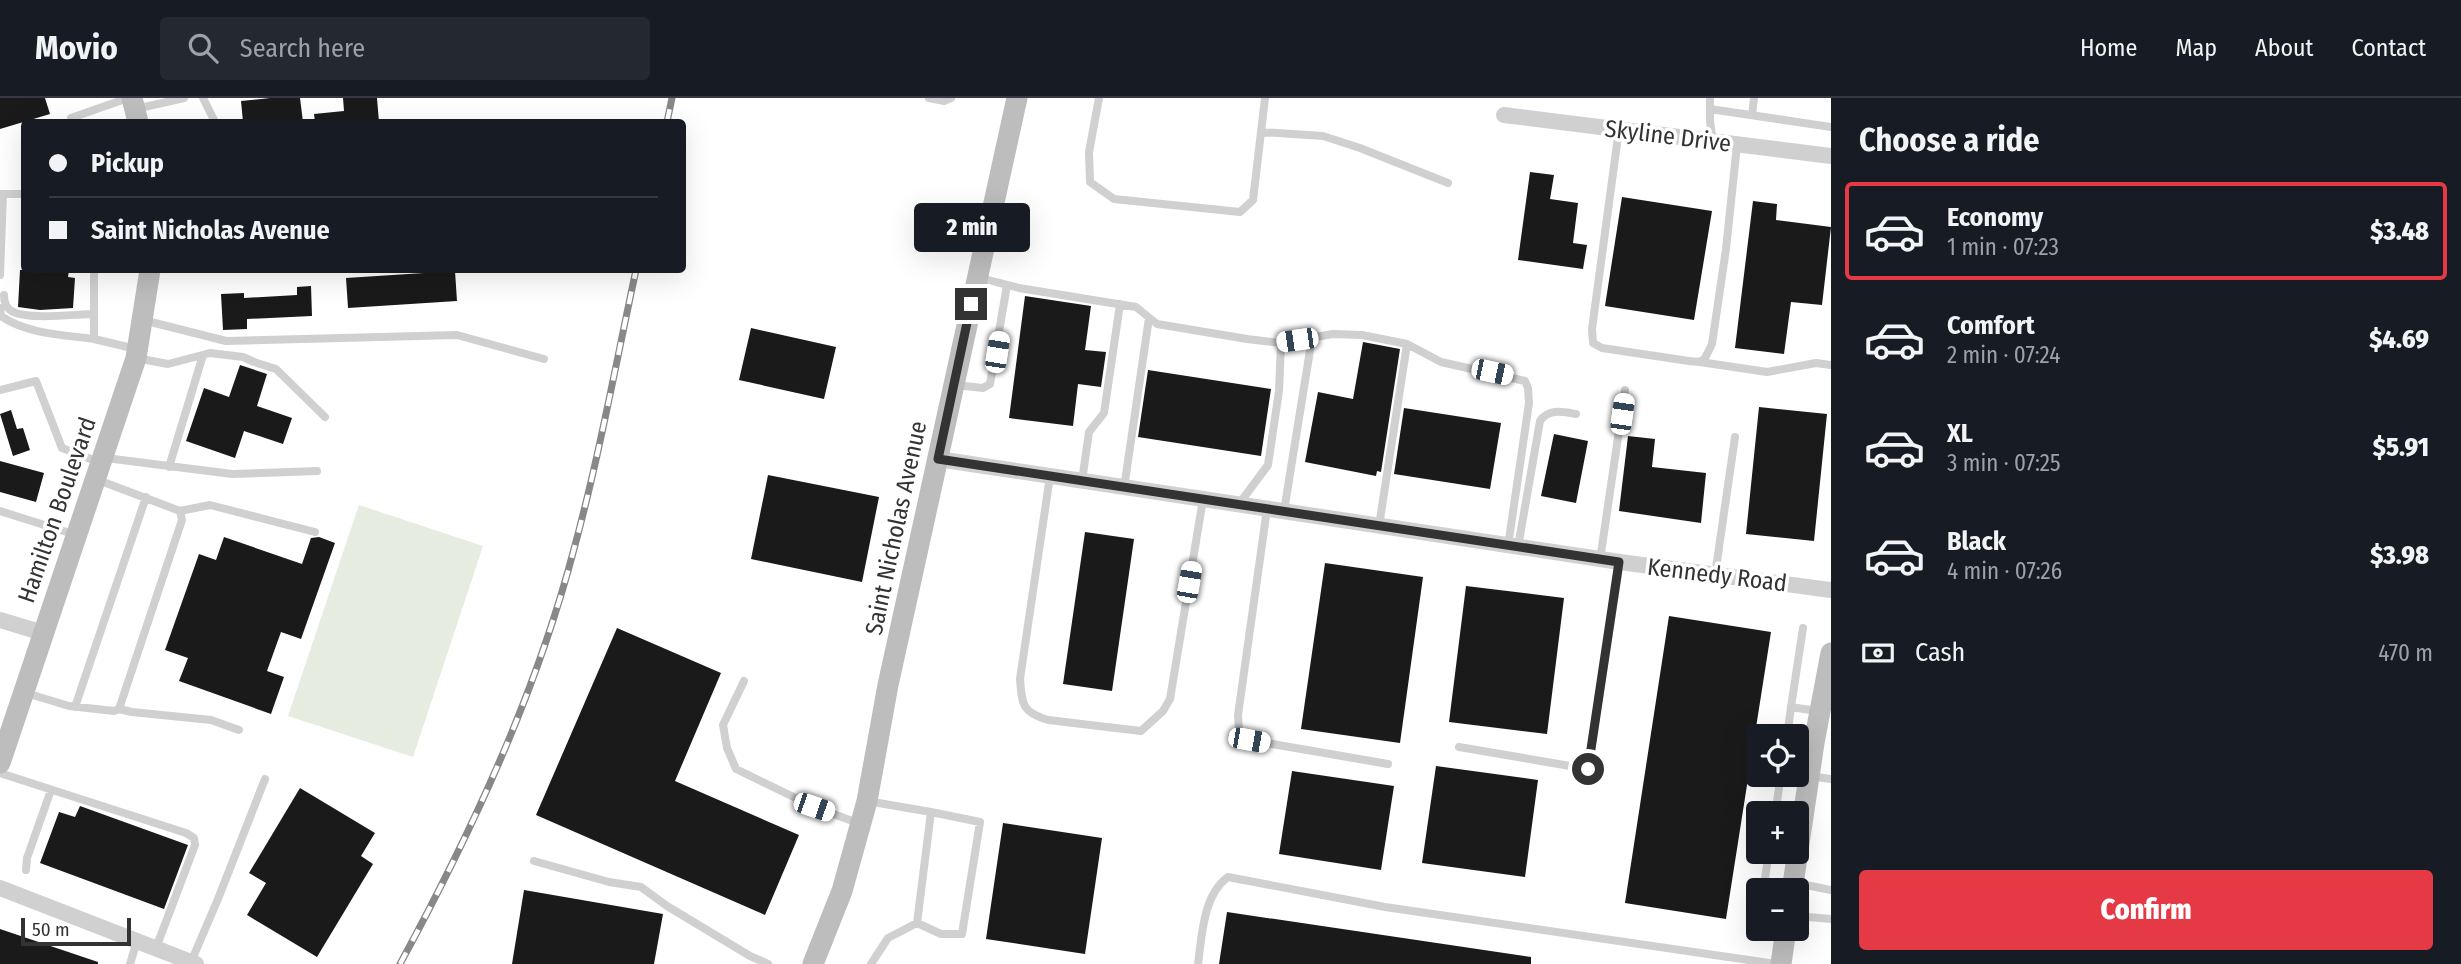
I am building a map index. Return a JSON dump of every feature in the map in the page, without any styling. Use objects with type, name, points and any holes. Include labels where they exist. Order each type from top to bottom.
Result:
[{"type":"street","name":"Saint Nicholas Avenue","points":[[813,964],[842,891],[867,801],[888,685],[1017,98]]},
{"type":"street","name":"Skyline Drive","points":[[1504,116],[1831,156]]},
{"type":"street","name":"Hamilton Boulevard","points":[[0,764],[137,354],[150,273]]},
{"type":"street","name":"Kennedy Road","points":[[938,459],[1601,560],[1831,590]]},
{"type":"street","points":[[0,620],[43,634]]},
{"type":"street","points":[[1809,776],[1831,653]]},
{"type":"street","points":[[0,888],[193,963]]},
{"type":"street","points":[[1781,964],[1785,941]]},
{"type":"lane","points":[[72,119],[184,98]]},
{"type":"lane","points":[[203,98],[214,119]]},
{"type":"lane","points":[[929,98],[944,102],[951,98]]},
{"type":"lane","points":[[1099,98],[1089,152],[1090,182],[1114,200],[1240,212],[1253,200],[1265,98]]},
{"type":"lane","points":[[1710,98],[1713,142]]},
{"type":"lane","points":[[1752,115],[1754,98]]},
{"type":"lane","points":[[1710,110],[1831,127]]},
{"type":"lane","points":[[1619,129],[1592,329],[1593,343],[1602,348],[1767,372],[1816,363],[1831,365]]},
{"type":"lane","points":[[1261,132],[1323,136],[1448,183]]},
{"type":"lane","points":[[1700,362],[1712,344],[1737,145]]},
{"type":"lane","points":[[2,275],[1,194],[21,194]]},
{"type":"lane","points":[[94,273],[94,339]]},
{"type":"lane","points":[[977,278],[1136,307],[1157,324],[1281,342],[1333,334],[1362,335],[1407,344],[1441,362],[1525,382],[1529,403],[1513,546]]},
{"type":"lane","points":[[954,385],[983,388],[990,384],[1007,285]]},
{"type":"lane","points":[[4,295],[5,304],[10,310],[23,315],[94,314]]},
{"type":"lane","points":[[1082,481],[1089,432],[1104,413],[1120,304]]},
{"type":"lane","points":[[0,308],[1,316],[12,324],[38,331],[94,339],[168,364],[203,355],[230,354],[276,369],[325,417]]},
{"type":"lane","points":[[1124,488],[1149,318]]},
{"type":"lane","points":[[143,320],[226,341],[457,335],[544,359]]},
{"type":"lane","points":[[1312,338],[1275,510],[1238,715],[1238,730],[1249,740],[1388,764]]},
{"type":"lane","points":[[1238,505],[1268,465],[1279,391],[1281,342]]},
{"type":"lane","points":[[1379,526],[1407,344]]},
{"type":"lane","points":[[169,467],[203,355]]},
{"type":"lane","points":[[0,390],[36,381],[62,448],[99,466],[146,497],[180,511],[211,505],[315,532]]},
{"type":"lane","points":[[1601,560],[1625,390]]},
{"type":"lane","points":[[1513,546],[1540,421],[1544,416],[1560,411],[1576,414]]},
{"type":"lane","points":[[1715,575],[1735,437]]},
{"type":"lane","points":[[99,466],[169,467],[232,474],[317,471]]},
{"type":"lane","points":[[1050,476],[1020,679],[1021,701],[1025,707],[1034,716],[1048,720],[1142,731],[1163,711],[1170,699],[1203,499]]},
{"type":"lane","points":[[75,707],[146,497]]},
{"type":"lane","points":[[0,511],[76,536]]},
{"type":"lane","points":[[116,710],[183,520],[180,511]]},
{"type":"lane","points":[[1459,747],[1588,769],[1619,562]]},
{"type":"lane","points":[[1789,724],[1803,628]]},
{"type":"lane","points":[[744,681],[723,726],[727,748],[736,769],[814,807],[861,824]]},
{"type":"lane","points":[[23,692],[75,707],[211,720],[239,730]]},
{"type":"lane","points":[[1791,707],[1820,712]]},
{"type":"lane","points":[[0,773],[186,833],[194,838],[195,845],[156,948]]},
{"type":"lane","points":[[1809,776],[1831,779]]},
{"type":"lane","points":[[193,963],[265,779]]},
{"type":"lane","points":[[26,870],[27,858],[51,790]]},
{"type":"lane","points":[[867,801],[980,822],[962,934],[941,934],[917,923]]},
{"type":"lane","points":[[917,923],[931,812]]},
{"type":"lane","points":[[534,861],[641,887],[748,960],[768,964]]},
{"type":"lane","points":[[1198,964],[1209,904],[1216,886],[1228,877],[1385,907],[1776,964]]},
{"type":"lane","points":[[1809,888],[1831,890]]},
{"type":"lane","points":[[1809,917],[1831,919]]},
{"type":"lane","points":[[871,964],[888,938],[917,923]]},
{"type":"lane","points":[[130,964],[137,941]]},
{"type":"shaded area","points":[[359,505],[483,546],[413,757],[288,716]]},
{"type":"building","points":[[0,98],[45,98],[50,114],[21,119],[21,123],[0,129]]},
{"type":"building","points":[[300,98],[303,119],[243,119],[241,101]]},
{"type":"building","points":[[343,98],[377,98],[379,119],[315,119],[314,114],[344,111]]},
{"type":"building","points":[[1530,172],[1554,175],[1550,199],[1578,203],[1573,243],[1587,245],[1583,269],[1518,260]]},
{"type":"building","points":[[1622,197],[1712,211],[1694,320],[1605,306]]},
{"type":"building","points":[[1753,201],[1777,204],[1776,220],[1831,227],[1822,305],[1791,302],[1784,354],[1735,348]]},
{"type":"building","points":[[20,270],[21,273],[69,273],[68,277],[75,278],[73,308],[40,310],[18,307]]},
{"type":"building","points":[[455,273],[457,301],[348,308],[346,278]]},
{"type":"building","points":[[311,286],[312,316],[247,319],[247,329],[223,330],[221,294],[244,293],[244,298],[297,295],[297,287]]},
{"type":"building","points":[[1025,296],[1091,306],[1085,350],[1106,352],[1101,387],[1078,384],[1073,426],[1009,418]]},
{"type":"building","points":[[751,328],[836,347],[824,399],[739,380]]},
{"type":"building","points":[[1363,342],[1400,349],[1381,472],[1377,471],[1376,476],[1305,462],[1318,392],[1353,399]]},
{"type":"building","points":[[240,365],[267,374],[257,406],[292,418],[283,444],[244,431],[235,458],[186,441],[204,388],[229,397]]},
{"type":"building","points":[[1148,370],[1271,389],[1261,456],[1138,437]]},
{"type":"building","points":[[1759,407],[1827,414],[1814,541],[1746,534]]},
{"type":"building","points":[[1404,408],[1501,423],[1490,489],[1394,474]]},
{"type":"building","points":[[11,410],[17,429],[23,428],[30,450],[13,456],[0,414]]},
{"type":"building","points":[[1554,434],[1588,441],[1576,503],[1541,496]]},
{"type":"building","points":[[1628,436],[1655,439],[1652,467],[1706,473],[1701,523],[1619,511]]},
{"type":"building","points":[[0,461],[44,473],[36,502],[0,492]]},
{"type":"building","points":[[768,475],[879,497],[862,582],[751,559]]},
{"type":"building","points":[[1085,532],[1134,539],[1112,691],[1063,684]]},
{"type":"building","points":[[224,537],[302,564],[311,538],[319,537],[335,543],[301,639],[281,632],[267,671],[284,677],[271,714],[179,681],[188,658],[165,650],[199,554],[216,560]]},
{"type":"building","points":[[1325,563],[1423,577],[1400,743],[1301,729]]},
{"type":"building","points":[[1466,586],[1564,598],[1547,734],[1449,722]]},
{"type":"building","points":[[1669,616],[1771,632],[1757,724],[1746,724],[1747,787],[1726,919],[1625,903]]},
{"type":"building","points":[[617,628],[721,673],[675,781],[799,835],[765,915],[536,815]]},
{"type":"building","points":[[1436,766],[1538,780],[1525,877],[1422,863]]},
{"type":"building","points":[[1292,771],[1394,786],[1381,870],[1279,854]]},
{"type":"building","points":[[300,788],[375,833],[361,856],[373,864],[317,957],[247,915],[266,883],[249,873]]},
{"type":"building","points":[[80,806],[188,845],[164,909],[40,863],[59,812],[75,817]]},
{"type":"building","points":[[1003,823],[1102,838],[1085,954],[986,939]]},
{"type":"building","points":[[524,890],[663,914],[654,964],[512,964]]},
{"type":"building","points":[[1227,912],[1531,957],[1531,964],[1219,964]]},
{"type":"building","points":[[0,929],[98,962],[98,964],[0,964]]},
{"type":"railway","points":[[668,119],[672,98]]},
{"type":"railway","points":[[400,964],[476,813],[541,657],[583,514],[635,273]]},
{"type":"route","points":[[971,304],[938,459],[1619,562],[1588,769]]}]
